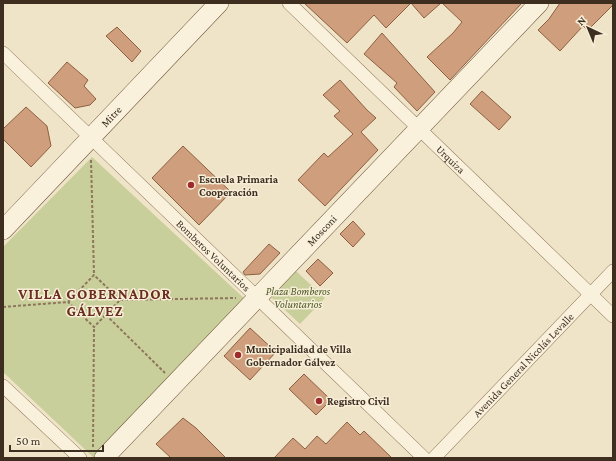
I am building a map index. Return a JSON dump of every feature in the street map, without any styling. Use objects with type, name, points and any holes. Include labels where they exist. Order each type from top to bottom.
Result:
[{"type":"street","name":"Mitre","points":[[3,230],[219,3]]},
{"type":"street","name":"Urquiza","points":[[289,3],[613,316]]},
{"type":"street","name":"Mosconi","points":[[98,454],[176,383],[539,3]]},
{"type":"street","name":"Bomberos Voluntarios","points":[[3,53],[424,458]]},
{"type":"street","name":"Avenida General Nicolás Levalle","points":[[434,458],[613,271]]},
{"type":"street","points":[[4,389],[80,458]]},
{"type":"path","points":[[91,138],[94,275],[120,300],[257,298]]},
{"type":"path","points":[[3,307],[68,302],[94,275]]},
{"type":"path","points":[[94,327],[120,300]]},
{"type":"path","points":[[68,302],[94,327],[98,454]]},
{"type":"path","points":[[106,315],[176,383]]},
{"type":"green space","points":[[92,157],[247,301],[100,458],[94,458],[3,372],[3,247]]},
{"type":"green space","name":"Plaza Bomberos Voluntarios","points":[[296,271],[325,298],[300,324],[271,297]]},
{"type":"building","points":[[304,3],[411,3],[386,28],[374,15],[347,43]]},
{"type":"building","points":[[411,3],[441,3],[424,18]]},
{"type":"building","points":[[442,3],[522,3],[450,80],[427,57],[453,33],[462,22]]},
{"type":"building","points":[[560,3],[613,3],[613,5],[588,30],[583,26],[560,51],[538,30],[549,19]]},
{"type":"building","points":[[117,27],[141,51],[132,62],[106,36]]},
{"type":"building","points":[[382,33],[435,92],[417,111],[394,87],[397,83],[364,54]]},
{"type":"building","points":[[67,62],[88,80],[84,86],[96,99],[90,105],[75,108],[48,83]]},
{"type":"building","points":[[340,80],[376,118],[361,132],[378,150],[325,206],[298,180],[324,153],[328,157],[353,134],[334,116],[340,111],[323,95]]},
{"type":"building","points":[[482,91],[511,117],[499,130],[470,104]]},
{"type":"building","points":[[26,107],[47,126],[51,146],[31,167],[3,139],[3,129]]},
{"type":"building","name":"Escuela Primaria Cooperación","points":[[183,146],[231,192],[199,225],[152,178]]},
{"type":"building","points":[[353,221],[365,234],[353,247],[340,234]]},
{"type":"building","points":[[269,244],[280,253],[260,274],[245,275],[243,272]]},
{"type":"building","points":[[318,259],[333,273],[320,286],[306,271]]},
{"type":"building","points":[[250,328],[276,352],[250,380],[224,356]]},
{"type":"building","points":[[304,374],[331,400],[316,415],[289,389]]},
{"type":"building","points":[[183,418],[196,428],[226,458],[171,458],[156,444]]},
{"type":"building","points":[[347,422],[360,435],[364,431],[392,458],[274,458],[293,438],[305,449],[317,436],[326,444]]},
{"type":"place","name":"Escuela Primaria Cooperación","points":[[191,185]]},
{"type":"place","name":"Municipalidad de Villa Gobernador Gálvez","points":[[238,355]]},
{"type":"place","name":"Registro Civil","points":[[319,401]]},
{"type":"district","name":"VILLA GOBERNADOR GÁLVEZ","points":[[95,302]]}]
